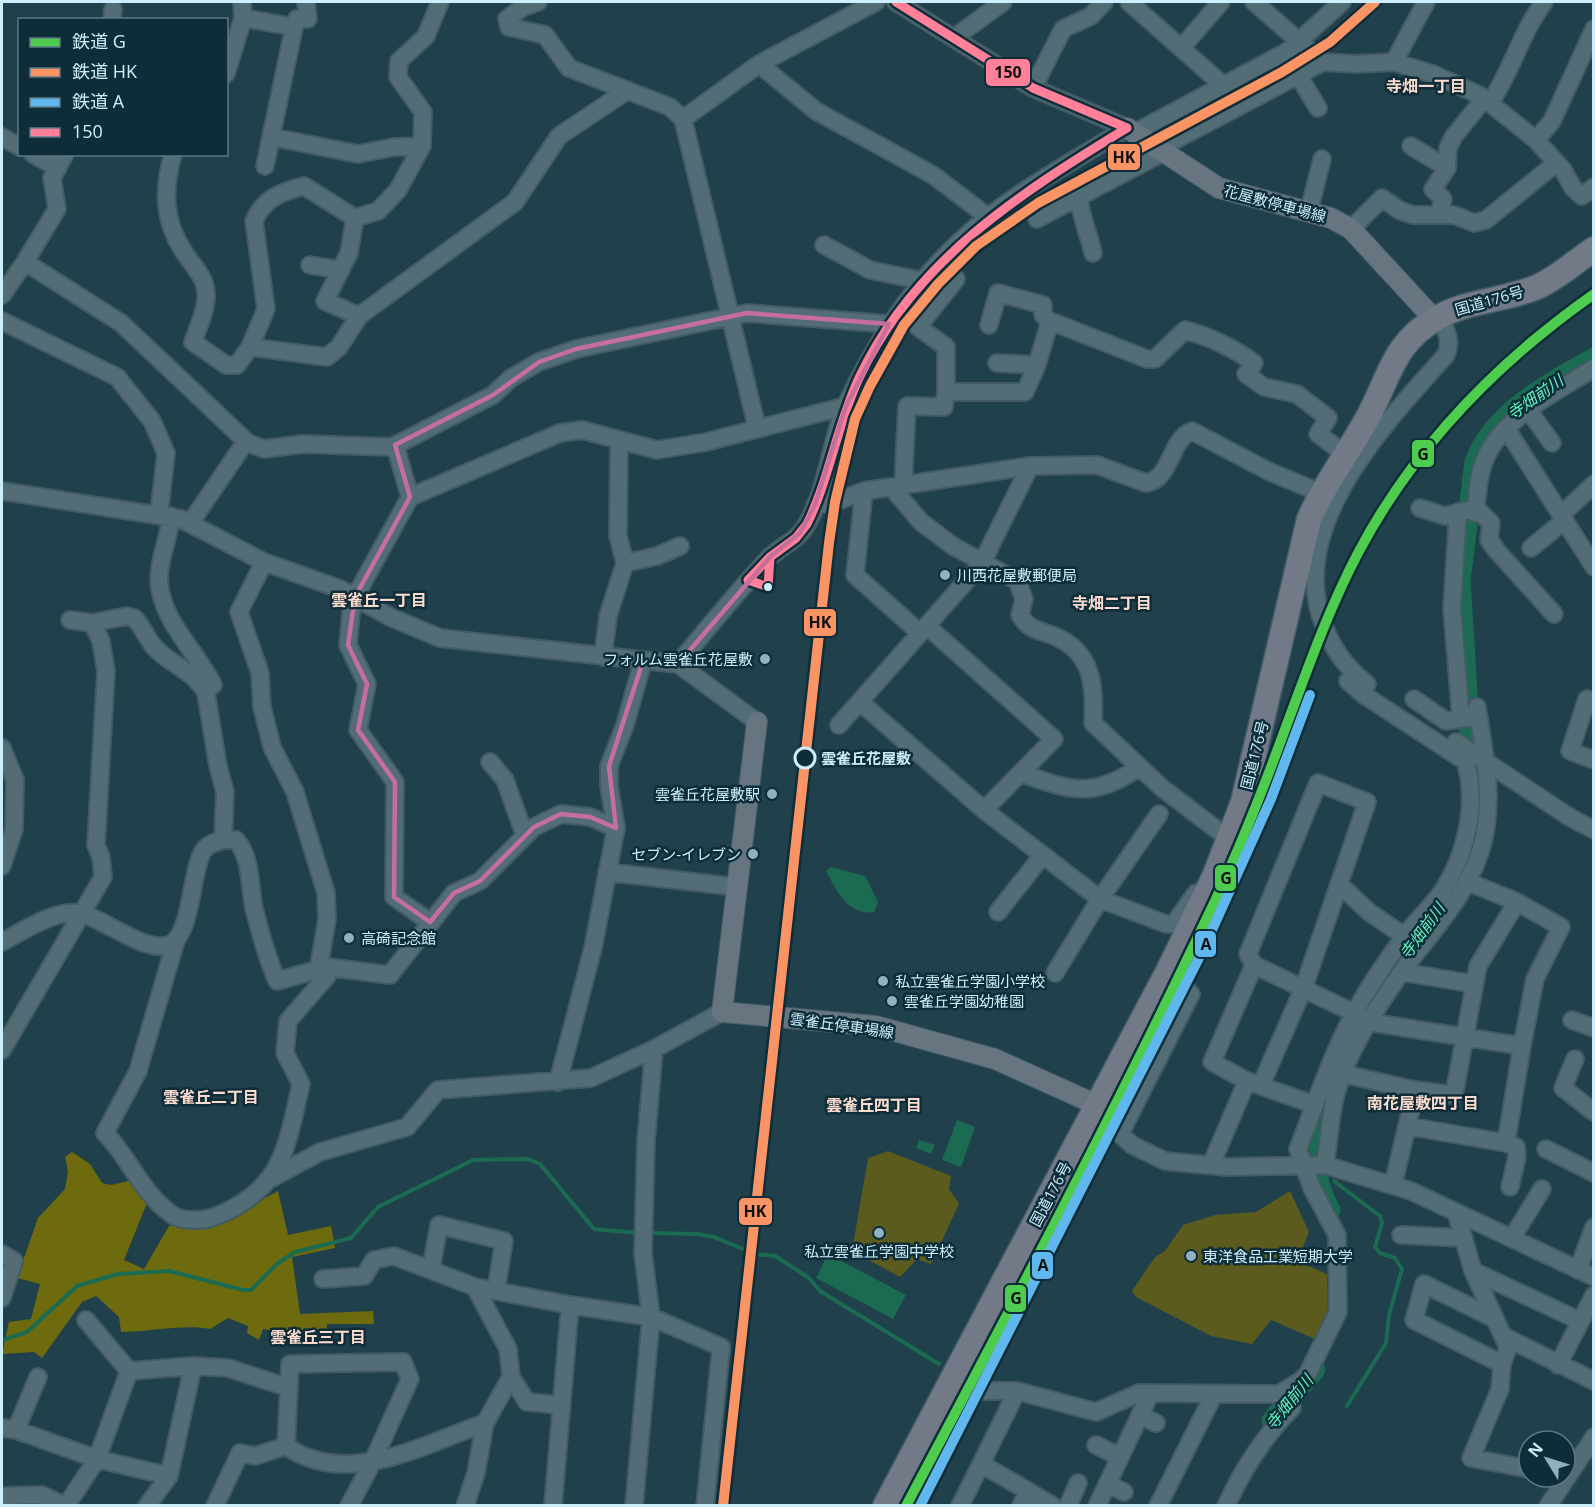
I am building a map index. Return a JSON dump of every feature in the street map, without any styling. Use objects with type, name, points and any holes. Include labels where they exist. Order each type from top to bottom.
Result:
[{"type":"highway","name":"国道176号","points":[[885,1506],[1168,971],[1214,877],[1243,802],[1309,519],[1321,493],[1368,416],[1390,366],[1405,342],[1436,318],[1463,305],[1537,287],[1593,249]]},
{"type":"main road","name":"花屋敷停車場線","points":[[1131,131],[1219,188],[1310,211],[1331,218],[1351,229],[1436,318]]},
{"type":"main road","points":[[722,1012],[757,722]]},
{"type":"main road","name":"雲雀丘停車場線","points":[[722,1012],[876,1026],[995,1059],[1097,1105]]},
{"type":"street","points":[[265,166],[294,27],[297,19],[308,19],[306,2]]},
{"type":"street","points":[[172,156],[166,180],[166,209],[172,234],[205,284],[206,306],[193,342],[226,365],[237,365],[250,347],[266,309],[254,221],[259,208],[278,193],[304,186],[355,218],[378,212],[392,197],[422,146],[423,112],[398,77],[399,61],[426,36],[440,2]]},
{"type":"street","points":[[538,2],[523,7],[507,19],[509,27],[545,35],[569,68],[670,107],[683,118],[728,317],[757,428]]},
{"type":"street","points":[[683,118],[759,64],[876,2]]},
{"type":"street","points":[[896,2],[1033,88],[1131,131]]},
{"type":"street","points":[[954,39],[1003,2]]},
{"type":"street","points":[[1033,88],[1063,29],[1091,16],[1104,2]]},
{"type":"street","points":[[1129,2],[1225,87]]},
{"type":"street","points":[[1182,47],[1221,2]]},
{"type":"street","points":[[1254,2],[1323,62]]},
{"type":"street","points":[[678,664],[756,572],[807,525],[846,406],[889,324],[957,243],[1021,193],[1131,131],[1225,87],[1288,51],[1341,2]]},
{"type":"street","points":[[1394,62],[1426,2]]},
{"type":"street","points":[[1439,215],[1443,200],[1433,189],[1446,168],[1448,148],[1501,87],[1529,21],[1544,2]]},
{"type":"street","points":[[228,68],[243,10],[294,27]]},
{"type":"street","points":[[1536,140],[1552,121],[1593,29]]},
{"type":"street","points":[[1037,219],[1323,62],[1356,64],[1394,62],[1433,74],[1487,101],[1536,140],[1573,188],[1582,195],[1593,187]]},
{"type":"street","points":[[759,64],[816,111],[933,175],[988,217]]},
{"type":"street","points":[[1298,75],[1318,108]]},
{"type":"street","points":[[250,347],[327,357],[339,347],[359,316],[391,290],[515,202],[560,136],[628,90]]},
{"type":"street","points":[[2,137],[18,146]]},
{"type":"street","points":[[272,137],[358,154],[394,147],[422,146]]},
{"type":"street","points":[[1411,146],[1446,168]]},
{"type":"street","points":[[2,295],[57,209],[52,178],[62,161],[41,156]]},
{"type":"street","points":[[1310,211],[1322,159]]},
{"type":"street","points":[[1351,229],[1382,198],[1399,210],[1413,215],[1454,215],[1474,223],[1486,220],[1556,163]]},
{"type":"street","points":[[1079,196],[1080,211],[1093,253]]},
{"type":"street","points":[[355,218],[349,254],[325,301],[359,316]]},
{"type":"street","points":[[824,246],[870,270],[923,281]]},
{"type":"street","points":[[25,262],[122,323],[246,441],[264,449],[303,444],[395,445],[493,395],[512,378],[539,362],[576,349],[747,313],[889,324]]},
{"type":"street","points":[[310,265],[340,270]]},
{"type":"street","points":[[956,279],[918,327],[946,348],[946,392],[944,407],[907,406],[898,488],[921,522],[953,546],[1017,580],[1024,599],[1020,615],[1027,627],[1056,636],[1074,647],[1090,669],[1095,695],[1093,723],[1139,767],[1229,839]]},
{"type":"street","points":[[989,325],[998,293],[1042,304],[1043,315],[1050,321],[1147,359],[1155,359],[1185,330],[1219,342],[1254,363],[1246,375],[1264,387],[1297,394],[1328,418],[1318,434],[1345,454]]},
{"type":"street","points":[[1436,318],[1448,335],[1450,345],[1446,355],[1374,437],[1324,526],[1316,554],[1313,577],[1316,603],[1324,627],[1336,651],[1349,668],[1378,692],[1593,830]]},
{"type":"street","points":[[2,321],[117,376],[152,421],[166,453],[165,515],[159,580],[162,596],[168,613],[215,690],[216,702],[211,721]]},
{"type":"street","points":[[946,392],[1025,392],[1037,365],[1050,321]]},
{"type":"street","points":[[997,363],[1037,365]]},
{"type":"street","points":[[1461,718],[1452,608],[1469,510],[1481,468],[1488,451],[1506,428],[1529,411],[1590,375]]},
{"type":"street","points":[[430,922],[394,897],[395,782],[358,730],[367,684],[348,645],[351,613],[356,597],[410,497],[560,433],[582,430],[619,442],[657,450],[706,442],[846,406]]},
{"type":"street","points":[[1529,411],[1552,443]]},
{"type":"street","points":[[1506,428],[1593,567]]},
{"type":"street","points":[[815,504],[834,502],[864,491],[898,488],[1030,466],[1096,465],[1151,483],[1161,476],[1183,436],[1192,431],[1270,472],[1321,493]]},
{"type":"street","points":[[191,522],[246,441]]},
{"type":"street","points":[[603,657],[608,616],[625,563],[618,536],[619,442]]},
{"type":"street","points":[[395,445],[410,497]]},
{"type":"street","points":[[838,725],[982,563],[1030,466]]},
{"type":"street","points":[[1532,548],[1593,484]]},
{"type":"street","points":[[2,491],[165,515],[191,522],[264,562],[340,589],[390,616],[440,638],[678,664],[757,722]]},
{"type":"street","points":[[864,491],[855,576],[923,629],[1054,739],[984,810]]},
{"type":"street","points":[[1420,508],[1439,516],[1469,510],[1489,519],[1489,540],[1554,614]]},
{"type":"street","points":[[625,563],[657,556],[680,546]]},
{"type":"street","points":[[264,562],[239,612],[260,673],[262,707],[272,747],[295,792],[326,893],[327,919],[320,960],[323,968],[327,976],[288,1021],[285,1053],[302,1084],[285,1154],[269,1179],[242,1206],[204,1221],[173,1216],[146,1193],[122,1151],[105,1133],[138,1071],[176,940],[192,899],[202,852],[211,843],[236,840],[246,851],[254,906],[268,960],[277,981],[323,968],[390,975],[404,961],[430,922],[454,893],[480,881],[534,827],[561,814],[590,817],[616,828]]},
{"type":"street","points":[[70,620],[92,623],[127,616],[134,618],[158,651],[173,664],[186,669],[200,682],[206,693],[225,792],[222,840]]},
{"type":"street","points":[[2,1050],[18,1018],[83,914],[103,877],[101,857],[96,845],[106,671],[103,648],[92,623]]},
{"type":"street","points":[[558,1082],[593,948],[616,828],[609,786],[609,766],[625,725],[643,661]]},
{"type":"street","points":[[1315,1165],[1298,1149],[1315,1105],[1404,936],[1440,895],[1458,859],[1469,819],[1468,769],[1465,761],[1365,695],[1348,681]]},
{"type":"street","points":[[982,1391],[1017,1391],[1096,1412],[1139,1393],[1280,1394],[1307,1375],[1338,1312],[1337,1235],[1312,1188],[1315,1165],[1336,1091],[1363,1017],[1456,903],[1468,882],[1483,843],[1486,825],[1488,795],[1478,712],[1446,721],[1414,699]]},
{"type":"street","points":[[1593,702],[1587,699],[1570,751],[1593,760]]},
{"type":"street","points":[[860,702],[984,810],[1100,900],[1166,924],[1174,924],[1201,885],[1214,877]]},
{"type":"street","points":[[2,748],[15,780],[14,829],[2,866]]},
{"type":"street","points":[[490,762],[505,780],[525,837]]},
{"type":"street","points":[[1021,773],[1059,787],[1094,790],[1120,781],[1139,767]]},
{"type":"street","points":[[1211,1165],[1304,987],[1367,802],[1318,783],[1248,954],[1254,965],[1304,987],[1363,1017],[1522,1046]]},
{"type":"street","points":[[1055,973],[1100,900],[1159,814]]},
{"type":"street","points":[[998,912],[1042,856]]},
{"type":"street","points":[[607,872],[738,887]]},
{"type":"street","points":[[1468,882],[1517,902],[1562,927],[1535,979],[1506,1143]]},
{"type":"street","points":[[1339,884],[1369,912],[1404,936]]},
{"type":"street","points":[[1344,1074],[1415,1090],[1454,1095],[1478,966],[1517,902]]},
{"type":"street","points":[[2,942],[59,915],[83,914],[140,940],[161,946],[176,940]]},
{"type":"street","points":[[1254,965],[1212,1062],[1254,1083],[1315,1105]]},
{"type":"street","points":[[1168,971],[1191,994],[1120,1134],[1132,1145],[1166,1161],[1211,1165],[1315,1165],[1393,1185],[1593,1277]]},
{"type":"street","points":[[1402,972],[1474,984]]},
{"type":"street","points":[[269,1179],[320,1152],[407,1127],[438,1090],[591,1078],[654,1049],[722,1012]]},
{"type":"street","points":[[634,1506],[651,1317],[643,1253],[646,1141],[654,1049]]},
{"type":"street","points":[[1575,1059],[1563,1088],[1593,1112]]},
{"type":"street","points":[[1393,1185],[1415,1090]]},
{"type":"street","points":[[1407,1126],[1506,1143],[1515,1147],[1517,1157],[1510,1187]]},
{"type":"street","points":[[1546,1149],[1593,1173]]},
{"type":"street","points":[[1512,1238],[1542,1189]]},
{"type":"street","points":[[1456,1212],[1473,1271],[1508,1347],[1502,1364],[1500,1389],[1471,1458],[1517,1467]]},
{"type":"street","points":[[431,1269],[440,1225],[504,1241],[496,1291]]},
{"type":"street","points":[[1578,1269],[1593,1227]]},
{"type":"street","points":[[1401,1235],[1464,1238]]},
{"type":"street","points":[[2,1254],[14,1261],[2,1298]]},
{"type":"street","points":[[323,1279],[364,1276],[374,1260],[394,1256],[475,1287],[651,1317],[722,1347],[705,1506]]},
{"type":"street","points":[[1473,1271],[1589,1308],[1558,1365]]},
{"type":"street","points":[[1493,1318],[1426,1278],[1414,1320],[1502,1364]]},
{"type":"street","points":[[475,1287],[508,1349],[511,1377],[527,1402],[560,1405]]},
{"type":"street","points":[[553,1506],[570,1305]]},
{"type":"street","points":[[87,1320],[129,1371]]},
{"type":"street","points":[[1503,1336],[1593,1381]]},
{"type":"street","points":[[286,1446],[290,1364],[403,1362],[410,1379],[372,1463],[349,1506]]},
{"type":"street","points":[[129,1371],[193,1366],[228,1368],[289,1388]]},
{"type":"street","points":[[147,1506],[169,1476],[193,1366]]},
{"type":"street","points":[[2,1496],[42,1495],[66,1506],[97,1459],[129,1371]]},
{"type":"street","points":[[38,1377],[9,1429],[97,1459],[169,1476]]},
{"type":"street","points":[[465,1506],[476,1473],[485,1423],[511,1377]]},
{"type":"street","points":[[960,1506],[1017,1391]]},
{"type":"street","points":[[1098,1506],[1107,1484],[1127,1454],[1149,1394]]},
{"type":"street","points":[[1158,1506],[1214,1394]]},
{"type":"street","points":[[1226,1506],[1246,1467],[1274,1426],[1292,1408]]},
{"type":"street","points":[[1140,1415],[1156,1423]]},
{"type":"street","points":[[286,1446],[297,1454],[340,1466],[372,1463],[485,1423]]},
{"type":"street","points":[[1548,1506],[1593,1437]]},
{"type":"street","points":[[1096,1445],[1127,1454]]},
{"type":"street","points":[[215,1506],[240,1454],[255,1456],[286,1446]]},
{"type":"street","points":[[1577,1459],[1582,1456]]},
{"type":"street","points":[[981,1464],[1024,1498],[1053,1506]]},
{"type":"street","points":[[1068,1506],[1078,1483]]},
{"type":"street","points":[[1107,1484],[1124,1492]]},
{"type":"highlighted area","points":[[747,313],[889,324],[846,406],[815,505],[800,533],[770,557],[678,664],[643,661],[609,766],[616,828],[590,817],[561,814],[534,827],[480,881],[454,893],[430,922],[394,897],[395,782],[358,730],[367,684],[348,645],[355,597],[410,497],[395,445],[493,395],[539,362],[576,349]]},
{"type":"shaded area","points":[[831,867],[865,876],[878,902],[874,912],[857,910],[844,900],[826,871]]},
{"type":"shaded area","points":[[957,1120],[975,1127],[961,1167],[942,1160]]},
{"type":"shaded area","points":[[919,1140],[935,1145],[931,1154],[916,1148]]},
{"type":"shaded area","points":[[888,1151],[951,1176],[949,1189],[959,1204],[931,1264],[917,1259],[900,1277],[852,1251],[868,1158]]},
{"type":"shaded area","points":[[72,1152],[90,1164],[102,1183],[111,1185],[129,1181],[147,1203],[124,1260],[144,1269],[169,1226],[221,1221],[278,1191],[288,1235],[331,1226],[335,1248],[292,1257],[300,1314],[373,1311],[374,1324],[327,1324],[326,1337],[296,1336],[263,1329],[259,1340],[247,1333],[248,1326],[228,1318],[210,1329],[189,1327],[121,1332],[119,1317],[96,1296],[82,1302],[42,1358],[34,1352],[2,1354],[9,1322],[31,1319],[40,1284],[17,1278],[38,1218],[65,1189],[68,1171],[65,1157]]},
{"type":"shaded area","points":[[1290,1191],[1309,1232],[1297,1261],[1327,1274],[1328,1312],[1315,1339],[1271,1320],[1252,1344],[1211,1336],[1136,1297],[1132,1291],[1155,1257],[1165,1251],[1183,1225],[1215,1215],[1256,1212]]},
{"type":"shaded area","points":[[828,1254],[906,1295],[893,1319],[816,1278]]},
{"type":"waterway","name":"寺畑前川","points":[[1355,1031],[1372,999],[1460,878],[1469,861],[1476,834],[1477,793],[1470,741],[1460,580],[1475,462],[1495,428],[1509,414],[1542,389],[1594,358]]},
{"type":"waterway","name":"寺畑前川","points":[[1330,1210],[1322,1194],[1318,1177],[1316,1144],[1323,1110],[1335,1077]]},
{"type":"waterway","points":[[2,1340],[27,1332],[77,1286],[118,1274],[169,1271],[243,1290],[251,1290],[278,1263],[295,1252],[351,1238],[378,1207],[473,1160],[528,1159],[540,1164],[594,1229],[638,1233]]},
{"type":"waterway","points":[[1334,1181],[1380,1216],[1382,1223],[1375,1247],[1380,1253],[1395,1258],[1402,1269],[1389,1315],[1386,1343],[1347,1406]]},
{"type":"waterway","points":[[648,1233],[697,1234],[714,1237],[755,1254],[775,1256],[809,1278],[820,1291],[939,1364]]},
{"type":"waterway","name":"寺畑前川","points":[[1272,1421],[1315,1369]]},
{"type":"rail line","name":"HK","points":[[723,1506],[829,543],[835,502],[855,419],[870,386],[904,325],[938,284],[976,246],[1038,203],[1282,72],[1330,42],[1375,2]]},
{"type":"rail line","name":"G","points":[[906,1506],[1097,1141],[1206,920],[1254,810],[1346,576],[1380,514],[1431,443],[1491,378],[1558,321],[1594,294]]},
{"type":"rail line","name":"A","points":[[920,1506],[1203,950],[1271,799],[1310,695]]},
{"type":"transit line","name":"150","points":[[896,2],[1033,88],[1127,128]]},
{"type":"transit line","name":"150","points":[[770,557],[796,538],[807,524],[815,507],[859,378],[882,336],[909,299],[973,234],[1048,178],[1127,128]]},
{"type":"transit line","name":"150","points":[[770,557],[768,587],[748,580],[770,557]]},
{"type":"place","name":"川西花屋敷郵便局","points":[[945,575]]},
{"type":"place","name":"フォルム雲雀丘花屋敷","points":[[765,659]]},
{"type":"place","name":"雲雀丘花屋敷","points":[[805,758]]},
{"type":"place","name":"雲雀丘花屋敷駅","points":[[772,794]]},
{"type":"place","name":"セブン-イレブン","points":[[753,854]]},
{"type":"place","name":"高碕記念館","points":[[349,938]]},
{"type":"place","name":"私立雲雀丘学園小学校","points":[[883,981]]},
{"type":"place","name":"雲雀丘学園幼稚園","points":[[892,1001]]},
{"type":"place","name":"私立雲雀丘学園中学校","points":[[879,1233]]},
{"type":"place","name":"東洋食品工業短期大学","points":[[1191,1256]]},
{"type":"district","name":"寺畑一丁目","points":[[1426,86]]},
{"type":"district","name":"雲雀丘一丁目","points":[[379,600]]},
{"type":"district","name":"寺畑二丁目","points":[[1112,603]]},
{"type":"district","name":"雲雀丘二丁目","points":[[211,1097]]},
{"type":"district","name":"南花屋敷四丁目","points":[[1423,1103]]},
{"type":"district","name":"雲雀丘四丁目","points":[[874,1105]]},
{"type":"district","name":"雲雀丘三丁目","points":[[318,1337]]}]
